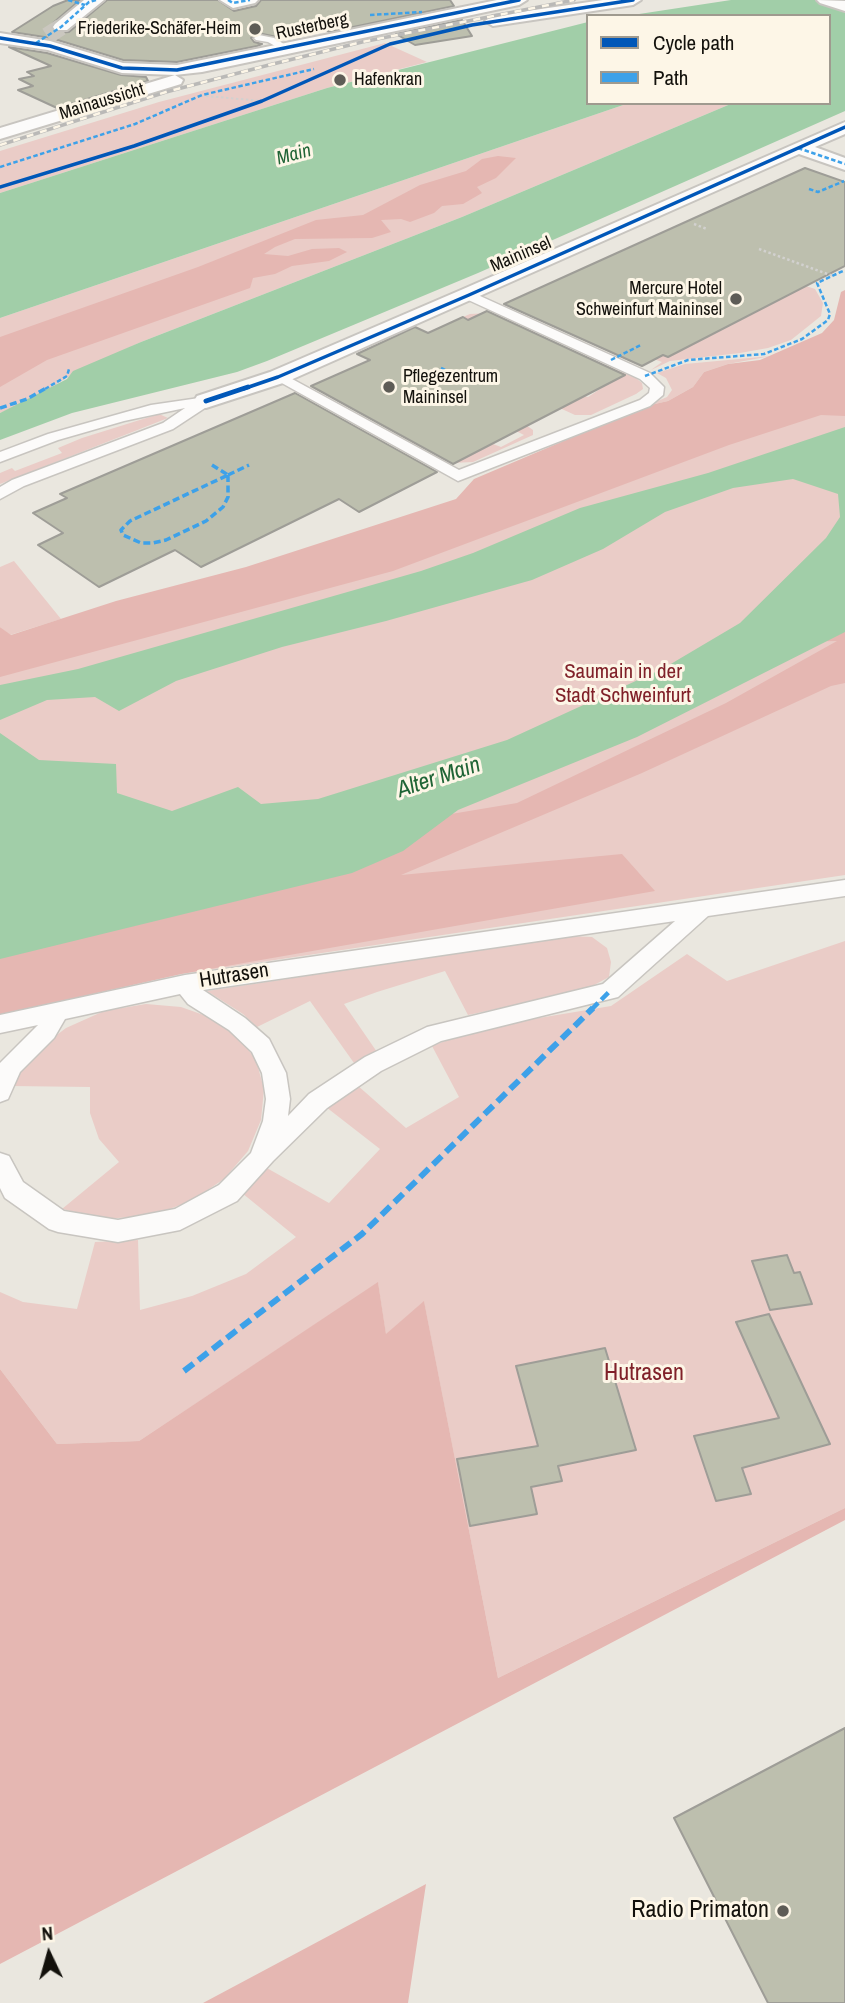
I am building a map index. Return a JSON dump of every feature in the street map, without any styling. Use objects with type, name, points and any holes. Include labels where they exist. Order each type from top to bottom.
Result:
[{"type":"street","points":[[0,51],[48,35],[89,2],[96,0]]},
{"type":"street","points":[[231,2],[250,0]]},
{"type":"street","name":"Rusterberg","points":[[0,38],[48,35],[109,65],[133,70],[202,68],[287,49],[382,21],[519,0]]},
{"type":"street","points":[[390,44],[472,25],[632,0]]},
{"type":"street","points":[[825,0],[845,6]]},
{"type":"street","name":"Mainaussicht","points":[[0,134],[189,75],[202,68]]},
{"type":"street","points":[[100,82],[133,70]]},
{"type":"street","name":"Maininsel","points":[[206,401],[278,377],[845,127]]},
{"type":"street","points":[[798,148],[845,164]]},
{"type":"lane","points":[[260,37],[287,49]]},
{"type":"lane","points":[[278,377],[458,476],[645,402],[656,395],[657,387],[645,376],[469,295]]},
{"type":"lane","points":[[0,457],[53,437],[119,418],[156,408],[206,401]]},
{"type":"lane","points":[[0,494],[18,483],[168,426],[206,401]]},
{"type":"lane","name":"Hutrasen","points":[[0,1024],[185,984],[845,888]]},
{"type":"lane","points":[[0,1164],[14,1190],[58,1221],[118,1231],[180,1219],[228,1193],[318,1101],[373,1064],[435,1033],[610,991],[703,908]]},
{"type":"lane","points":[[185,984],[196,998],[237,1024],[261,1046],[274,1073],[278,1099],[275,1121],[261,1159]]},
{"type":"lane","points":[[0,1092],[10,1067],[46,1032],[58,1010]]},
{"type":"path","points":[[202,95],[262,101]]},
{"type":"path","points":[[759,249],[833,276]]},
{"type":"green space","points":[[385,43],[427,62],[327,88],[0,193],[0,151],[159,102]]},
{"type":"green space","points":[[623,105],[728,105],[462,217],[141,342],[73,374],[29,401],[0,413],[0,318]]},
{"type":"green space","points":[[806,286],[815,289],[823,303],[821,316],[791,340],[740,353],[670,361],[651,370],[662,362],[640,354],[650,349],[668,357]]},
{"type":"green space","points":[[490,313],[514,323],[503,328],[538,345],[553,341],[542,346],[586,367],[598,362],[636,378],[642,383],[643,389],[591,415],[575,415],[457,361],[588,397],[609,383],[463,317]]},
{"type":"green space","name":"Saumain in der Stadt Schweinfurt","points":[[845,336],[845,875],[181,974],[0,1015],[0,644],[365,541]]},
{"type":"green space","points":[[771,356],[728,364],[704,372],[693,387],[668,401],[646,406],[667,397],[672,390],[666,378],[657,373],[685,364]]},
{"type":"green space","points":[[415,380],[526,425],[533,430],[533,435],[473,462],[452,463],[411,442],[424,436],[338,382],[475,453],[493,444],[501,447],[524,435]]},
{"type":"green space","points":[[159,414],[168,418],[0,484],[0,473],[12,468],[15,471],[62,453],[58,448],[82,438]]},
{"type":"green space","points":[[14,561],[61,619],[10,635],[0,627],[0,567]]},
{"type":"green space","points":[[569,936],[592,937],[607,948],[611,962],[609,977],[585,990],[468,1015],[445,971],[377,992],[344,1004],[377,1052],[354,1063],[310,1001],[257,1027],[243,1014],[207,991]]},
{"type":"green space","name":"Hutrasen","points":[[845,941],[845,1508],[498,1678],[424,1302],[386,1335],[378,1283],[139,1441],[57,1444],[0,1369],[0,1292],[23,1302],[77,1309],[95,1242],[138,1240],[140,1310],[192,1296],[246,1274],[296,1237],[242,1193],[265,1167],[329,1203],[380,1149],[326,1107],[357,1085],[406,1128],[459,1097],[432,1046],[458,1036],[515,1022],[611,1006],[687,954],[727,981]]},
{"type":"green space","points":[[146,1004],[181,1007],[212,1018],[238,1036],[256,1060],[264,1089],[261,1120],[248,1151],[224,1179],[191,1201],[153,1215],[106,1219],[62,1209],[119,1162],[99,1139],[90,1113],[90,1087],[11,1086],[33,1053],[66,1028],[104,1011]]},
{"type":"shaded area","points":[[498,156],[516,158],[496,178],[477,187],[482,193],[463,204],[442,206],[434,213],[410,222],[401,219],[381,220],[391,232],[372,238],[295,239],[264,254],[288,256],[312,249],[339,248],[347,252],[329,261],[292,266],[275,274],[253,278],[250,288],[47,360],[0,387],[0,337],[198,267],[316,220],[363,215],[420,185],[466,171],[482,159]]},
{"type":"shaded area","points":[[845,290],[845,416],[821,415],[729,445],[393,571],[0,677],[0,627],[11,635],[116,601],[246,567],[456,499],[474,479],[646,406],[668,401],[693,387],[704,372],[728,364],[760,360],[822,333],[834,320],[841,292]]},
{"type":"shaded area","points":[[845,594],[845,683],[831,686],[642,773],[401,875],[622,854],[655,891],[181,974],[0,1015],[0,942],[391,824],[517,803],[726,703],[837,641],[780,642]]},
{"type":"shaded area","points":[[378,1282],[386,1334],[424,1301],[498,1678],[845,1508],[845,1520],[0,1964],[0,1369],[57,1444],[139,1441]]},
{"type":"shaded area","points":[[426,1884],[408,2003],[203,2003]]},
{"type":"water","points":[[731,0],[845,0],[845,111],[478,273],[267,361],[237,372],[72,413],[0,440],[0,413],[67,379],[73,371],[462,217],[728,105],[831,105],[831,14],[639,14]]},
{"type":"water","name":"Main","points":[[586,23],[586,105],[623,105],[0,318],[0,193],[327,88]]},
{"type":"water","name":"Alter Main","points":[[845,427],[845,632],[637,737],[458,810],[403,851],[352,873],[0,959],[0,733],[39,760],[116,764],[117,793],[172,811],[238,787],[261,804],[318,799],[507,740],[664,668],[740,623],[826,538],[840,517],[838,494],[793,479],[733,488],[665,512],[603,549],[532,580],[282,647],[176,681],[119,711],[95,697],[47,700],[0,720],[0,685],[78,669],[421,571],[473,553],[580,508],[708,473]]},
{"type":"building","points":[[68,0],[80,0],[53,23],[51,28],[55,33],[69,32],[107,0],[218,0],[234,11],[256,6],[261,0],[450,0],[454,6],[329,32],[312,21],[277,37],[258,33],[251,38],[262,44],[257,46],[177,62],[123,60],[51,38],[12,32],[53,6]]},
{"type":"building","points":[[462,20],[472,36],[415,45],[396,34]]},
{"type":"building","points":[[9,47],[47,53],[121,75],[146,77],[148,81],[57,108],[18,90],[33,86],[19,79],[34,76],[27,72],[51,66]]},
{"type":"building","points":[[805,168],[845,182],[845,266],[668,357],[663,355],[642,366],[504,304]]},
{"type":"building","points":[[487,311],[625,375],[453,464],[311,386],[370,360],[357,354],[415,327],[428,333],[463,317],[468,320]]},
{"type":"building","points":[[295,393],[437,472],[359,512],[339,499],[201,567],[175,550],[99,587],[38,545],[63,533],[33,513],[67,498],[60,494]]},
{"type":"building","points":[[787,1255],[794,1273],[800,1272],[812,1304],[770,1310],[752,1261]]},
{"type":"building","points":[[769,1314],[830,1444],[742,1468],[751,1494],[716,1501],[694,1436],[779,1418],[736,1322]]},
{"type":"building","points":[[605,1348],[636,1450],[558,1466],[562,1481],[531,1487],[537,1514],[470,1526],[457,1459],[538,1446],[516,1366]]},
{"type":"building","name":"Radio Primaton","points":[[845,1728],[845,2003],[768,2003],[674,1818]]},
{"type":"tunnel","points":[[47,36],[61,27]]},
{"type":"railway","points":[[0,145],[166,92],[269,65],[362,42],[574,0]]},
{"type":"marked path","points":[[68,0],[85,5]]},
{"type":"marked path","points":[[36,43],[61,27],[89,2],[96,0]]},
{"type":"marked path","points":[[228,0],[233,3],[250,0]]},
{"type":"marked path","points":[[370,15],[422,12]]},
{"type":"marked path","points":[[0,167],[135,124],[202,95],[314,69]]},
{"type":"marked path","points":[[798,148],[845,164]]},
{"type":"marked path","points":[[809,189],[818,192],[844,181]]},
{"type":"marked path","points":[[645,376],[688,360],[764,354],[802,339],[828,320],[830,314],[817,283],[845,270]]},
{"type":"marked path","points":[[611,360],[641,345]]},
{"type":"marked path","points":[[441,368],[467,380]]},
{"type":"marked path","points":[[0,408],[27,399],[67,376],[69,369]]},
{"type":"marked path","points":[[212,465],[228,475]]},
{"type":"marked path","points":[[228,475],[228,497],[223,507],[206,521],[166,540],[153,543],[141,543],[123,535],[121,530],[130,521],[249,465]]},
{"type":"marked path","points":[[184,1371],[362,1234],[610,991]]},
{"type":"cycle path","points":[[0,38],[50,46],[122,68],[177,70],[519,0]]},
{"type":"cycle path","points":[[0,187],[134,146],[262,101],[390,44],[472,25],[633,0]]},
{"type":"cycle path","points":[[206,401],[278,377],[845,127]]},
{"type":"place","name":"Friederike-Schäfer-Heim","points":[[255,29]]},
{"type":"place","name":"Hafenkran","points":[[340,80]]},
{"type":"place","name":"Mercure Hotel Schweinfurt Maininsel","points":[[736,299]]},
{"type":"place","name":"Pflegezentrum Maininsel","points":[[389,387]]},
{"type":"place","name":"Radio Primaton","points":[[783,1911]]}]
